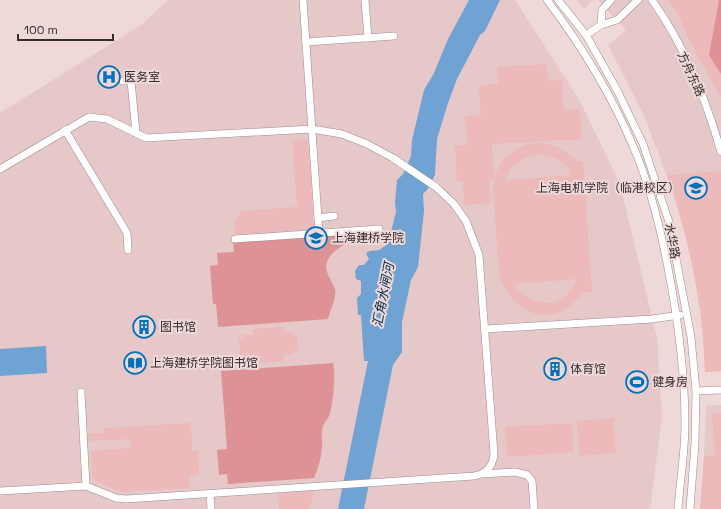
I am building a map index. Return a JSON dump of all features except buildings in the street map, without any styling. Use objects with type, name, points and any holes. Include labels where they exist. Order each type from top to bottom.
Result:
[{"type":"street","points":[[303,0],[319,233]]},
{"type":"street","points":[[365,0],[368,38]]},
{"type":"street","name":"水华路","points":[[547,0],[590,62],[609,94],[633,146],[651,194],[659,223],[677,315],[684,386],[685,427],[678,509]]},
{"type":"street","name":"水华路","points":[[558,0],[586,35],[617,90],[651,164],[669,222],[687,315],[696,391],[695,443],[690,509]]},
{"type":"street","points":[[601,25],[602,10],[611,0]]},
{"type":"street","points":[[586,35],[601,25],[616,20],[638,0]]},
{"type":"street","name":"方舟东路","points":[[652,0],[691,70],[705,104],[721,152]]},
{"type":"street","points":[[306,42],[394,36]]},
{"type":"street","points":[[123,82],[131,81],[136,133]]},
{"type":"street","points":[[0,169],[89,117],[107,119],[146,138],[312,129],[342,134],[367,144],[400,162],[436,187],[454,204],[466,221],[479,255],[494,459],[490,467],[482,474]]},
{"type":"street","points":[[65,130],[127,233],[128,250]]},
{"type":"street","points":[[318,218],[334,216]]},
{"type":"street","points":[[235,239],[379,229]]},
{"type":"street","points":[[485,329],[687,315]]},
{"type":"street","points":[[696,391],[721,390]]},
{"type":"street","points":[[80,392],[86,486]]},
{"type":"street","points":[[0,492],[86,486],[120,499],[515,472],[527,475],[532,481],[534,509]]},
{"type":"street","points":[[210,494],[211,509]]},
{"type":"shaded area","name":"上海建桥学院","points":[[168,0],[515,0],[580,101],[620,184],[657,338],[662,418],[650,509],[0,509],[0,113],[141,25]]},
{"type":"shaded area","points":[[577,0],[593,0],[584,9]]},
{"type":"shaded area","name":"上海电机学院（临港校区）","points":[[598,0],[721,0],[721,371],[705,372],[702,317],[696,281],[681,214],[645,118],[608,45],[626,30]]},
{"type":"shaded area","points":[[668,0],[721,0],[721,98],[687,36],[679,15]]},
{"type":"shaded area","points":[[719,0],[721,0],[721,74],[709,55]]},
{"type":"shaded area","points":[[547,64],[548,81],[562,80],[564,110],[580,109],[582,139],[492,144],[494,177],[501,164],[509,154],[519,148],[531,144],[542,143],[554,146],[566,152],[577,161],[583,161],[592,292],[583,292],[572,304],[560,312],[548,315],[536,314],[524,309],[514,301],[505,289],[499,275],[493,187],[494,179],[489,180],[490,203],[464,205],[463,181],[457,181],[455,146],[467,145],[465,116],[481,115],[479,85],[498,84],[497,67]],"holes":[[[542,154],[563,163],[571,175],[506,180],[504,189],[505,181],[508,174],[516,164],[527,157]],[[576,279],[572,289],[565,296],[557,301],[548,302],[538,302],[529,298],[514,284]]]},
{"type":"shaded area","points":[[308,139],[314,229],[235,235],[234,222],[242,211],[297,207],[292,140]]},
{"type":"shaded area","points":[[721,171],[721,371],[705,372],[704,347],[694,272],[682,223],[667,175]]},
{"type":"shaded area","points":[[357,233],[357,238],[346,243],[335,251],[327,260],[327,272],[335,289],[334,300],[328,319],[218,327],[216,304],[213,304],[210,266],[218,265],[217,253],[234,252],[233,241]]},
{"type":"shaded area","points":[[283,327],[283,332],[293,332],[293,336],[297,335],[298,350],[294,351],[294,354],[284,355],[284,361],[256,363],[256,357],[244,358],[244,355],[240,355],[239,339],[243,339],[242,335],[253,335],[253,329]]},
{"type":"shaded area","points":[[333,363],[334,390],[332,405],[329,416],[323,428],[321,456],[314,478],[228,484],[227,474],[219,475],[217,450],[227,449],[221,371]]},
{"type":"shaded area","points":[[721,405],[721,455],[704,456],[706,406]]},
{"type":"shaded area","points":[[721,413],[721,454],[715,455],[712,414]]},
{"type":"shaded area","points":[[613,418],[616,453],[579,456],[577,421]]},
{"type":"shaded area","points":[[191,423],[192,451],[198,451],[199,475],[189,476],[190,488],[120,492],[92,479],[91,451],[130,448],[130,439],[89,441],[88,434],[104,433],[104,428]]},
{"type":"shaded area","points":[[572,423],[574,452],[507,457],[505,427]]},
{"type":"shaded area","points":[[721,455],[721,509],[700,509],[704,456]]},
{"type":"shaded area","points":[[312,491],[314,494],[309,509],[279,509],[278,493]]},
{"type":"water","name":"汇角水闸河","points":[[469,0],[500,0],[485,31],[480,35],[457,79],[437,139],[435,175],[427,190],[423,194],[424,211],[418,267],[411,280],[402,322],[402,352],[393,365],[364,509],[338,509],[368,361],[364,361],[361,315],[358,315],[357,298],[361,294],[361,281],[356,279],[355,271],[359,265],[364,265],[369,259],[366,253],[379,250],[388,244],[396,212],[395,203],[397,180],[403,174],[411,156],[412,140],[424,90],[434,73],[448,39]]},
{"type":"water","points":[[46,346],[47,373],[0,376],[0,349]]},
{"type":"place","name":"医务室","points":[[109,77]]},
{"type":"place","name":"上海电机学院（临港校区）","points":[[696,188]]},
{"type":"place","name":"上海建桥学院","points":[[316,238]]},
{"type":"place","name":"图书馆","points":[[144,327]]},
{"type":"place","name":"上海建桥学院图书馆","points":[[135,363]]},
{"type":"place","name":"体育馆","points":[[555,369]]},
{"type":"place","name":"健身房","points":[[637,382]]}]
